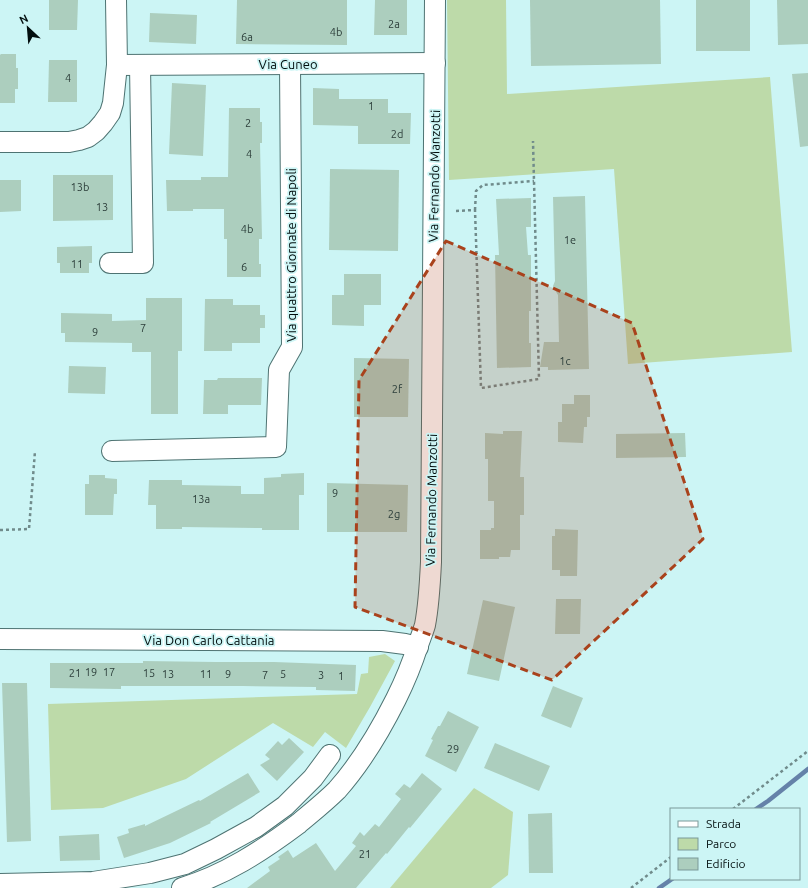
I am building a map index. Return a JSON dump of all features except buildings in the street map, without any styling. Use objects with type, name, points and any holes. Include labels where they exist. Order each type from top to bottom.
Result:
[{"type":"street","points":[[0,142],[68,142],[79,140],[88,137],[103,123],[110,113],[113,103],[117,65],[116,0]]},
{"type":"street","name":"Via Fernando Manzotti","points":[[182,888],[235,866],[258,852],[309,815],[336,791],[355,768],[390,712],[406,679],[425,626],[430,595],[435,0]]},
{"type":"street","name":"Via Cuneo","points":[[117,65],[435,63]]},
{"type":"street","name":"Via quattro Giornate di Napoli","points":[[112,451],[276,447],[279,370],[292,347],[290,64]]},
{"type":"street","points":[[110,263],[143,263],[140,65]]},
{"type":"street","name":"Via Don Carlo Cattania","points":[[0,639],[382,641],[418,647]]},
{"type":"street","points":[[0,884],[93,882],[150,873],[185,864],[256,827],[285,806],[313,778],[330,755]]},
{"type":"path","points":[[533,141],[539,379],[481,388],[475,210],[476,191],[483,185],[534,181]]},
{"type":"path","points":[[456,211],[475,210]]},
{"type":"path","points":[[0,530],[29,529],[35,451]]},
{"type":"path","points":[[734,808],[808,751]]},
{"type":"path","points":[[631,888],[670,858]]},
{"type":"highlighted area","points":[[446,241],[632,323],[703,539],[552,680],[355,607],[359,380]]},
{"type":"green space","points":[[447,0],[506,0],[507,94],[770,77],[792,352],[628,364],[614,169],[449,180]]},
{"type":"green space","points":[[385,654],[395,661],[346,748],[325,732],[313,747],[273,723],[186,779],[103,808],[51,810],[48,704],[357,694],[361,674],[368,673],[369,657]]},
{"type":"green space","points":[[474,788],[513,812],[508,875],[491,888],[390,888]]},
{"type":"waterway","points":[[758,808],[808,769]]},
{"type":"waterway","points":[[659,888],[671,880]]}]
